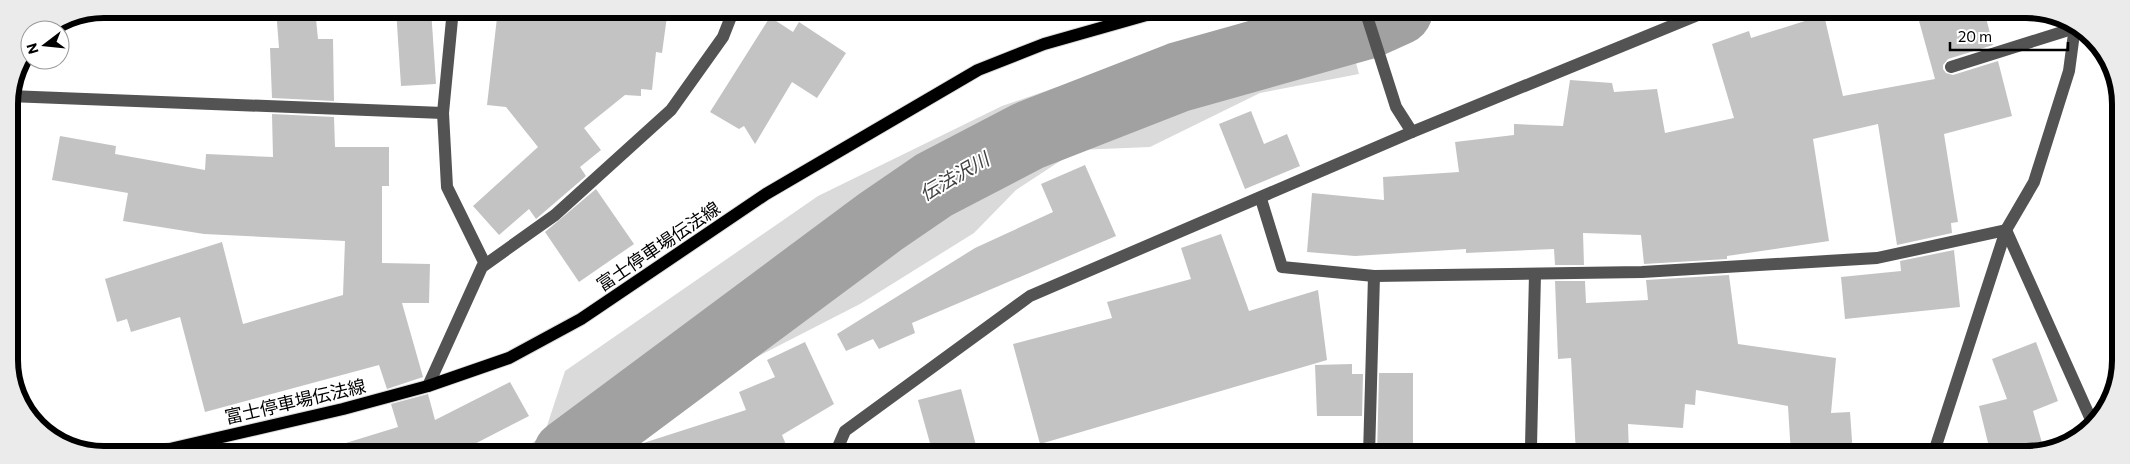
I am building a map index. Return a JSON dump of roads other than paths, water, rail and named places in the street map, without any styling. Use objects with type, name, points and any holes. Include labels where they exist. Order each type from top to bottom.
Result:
[{"type":"main road","name":"富士停車場伝法線","points":[[183,446],[343,409],[428,386],[509,358],[581,319],[766,194],[978,70],[1044,44],[1136,18]]},
{"type":"street","points":[[452,18],[443,113],[447,188],[485,264]]},
{"type":"street","points":[[428,386],[485,264],[555,214],[671,110],[723,37],[730,18]]},
{"type":"street","points":[[1368,18],[1396,107],[1412,132]]},
{"type":"street","points":[[838,446],[845,431],[1030,296],[1261,199],[1412,132],[1690,18]]},
{"type":"street","points":[[1951,67],[2069,29]]},
{"type":"street","points":[[1936,446],[2006,230],[2034,182],[2068,71],[2074,32]]},
{"type":"street","points":[[18,96],[443,113]]},
{"type":"street","points":[[1261,199],[1282,267],[1374,276],[1642,272],[1877,258],[2006,230]]},
{"type":"street","points":[[2006,230],[2090,418]]},
{"type":"street","points":[[1530,446],[1535,274]]},
{"type":"street","points":[[1369,446],[1374,276]]},
{"type":"waterway","name":"伝法沢川","points":[[579,446],[880,222],[934,185],[1028,136],[1179,77],[1367,24],[1380,18]]}]
